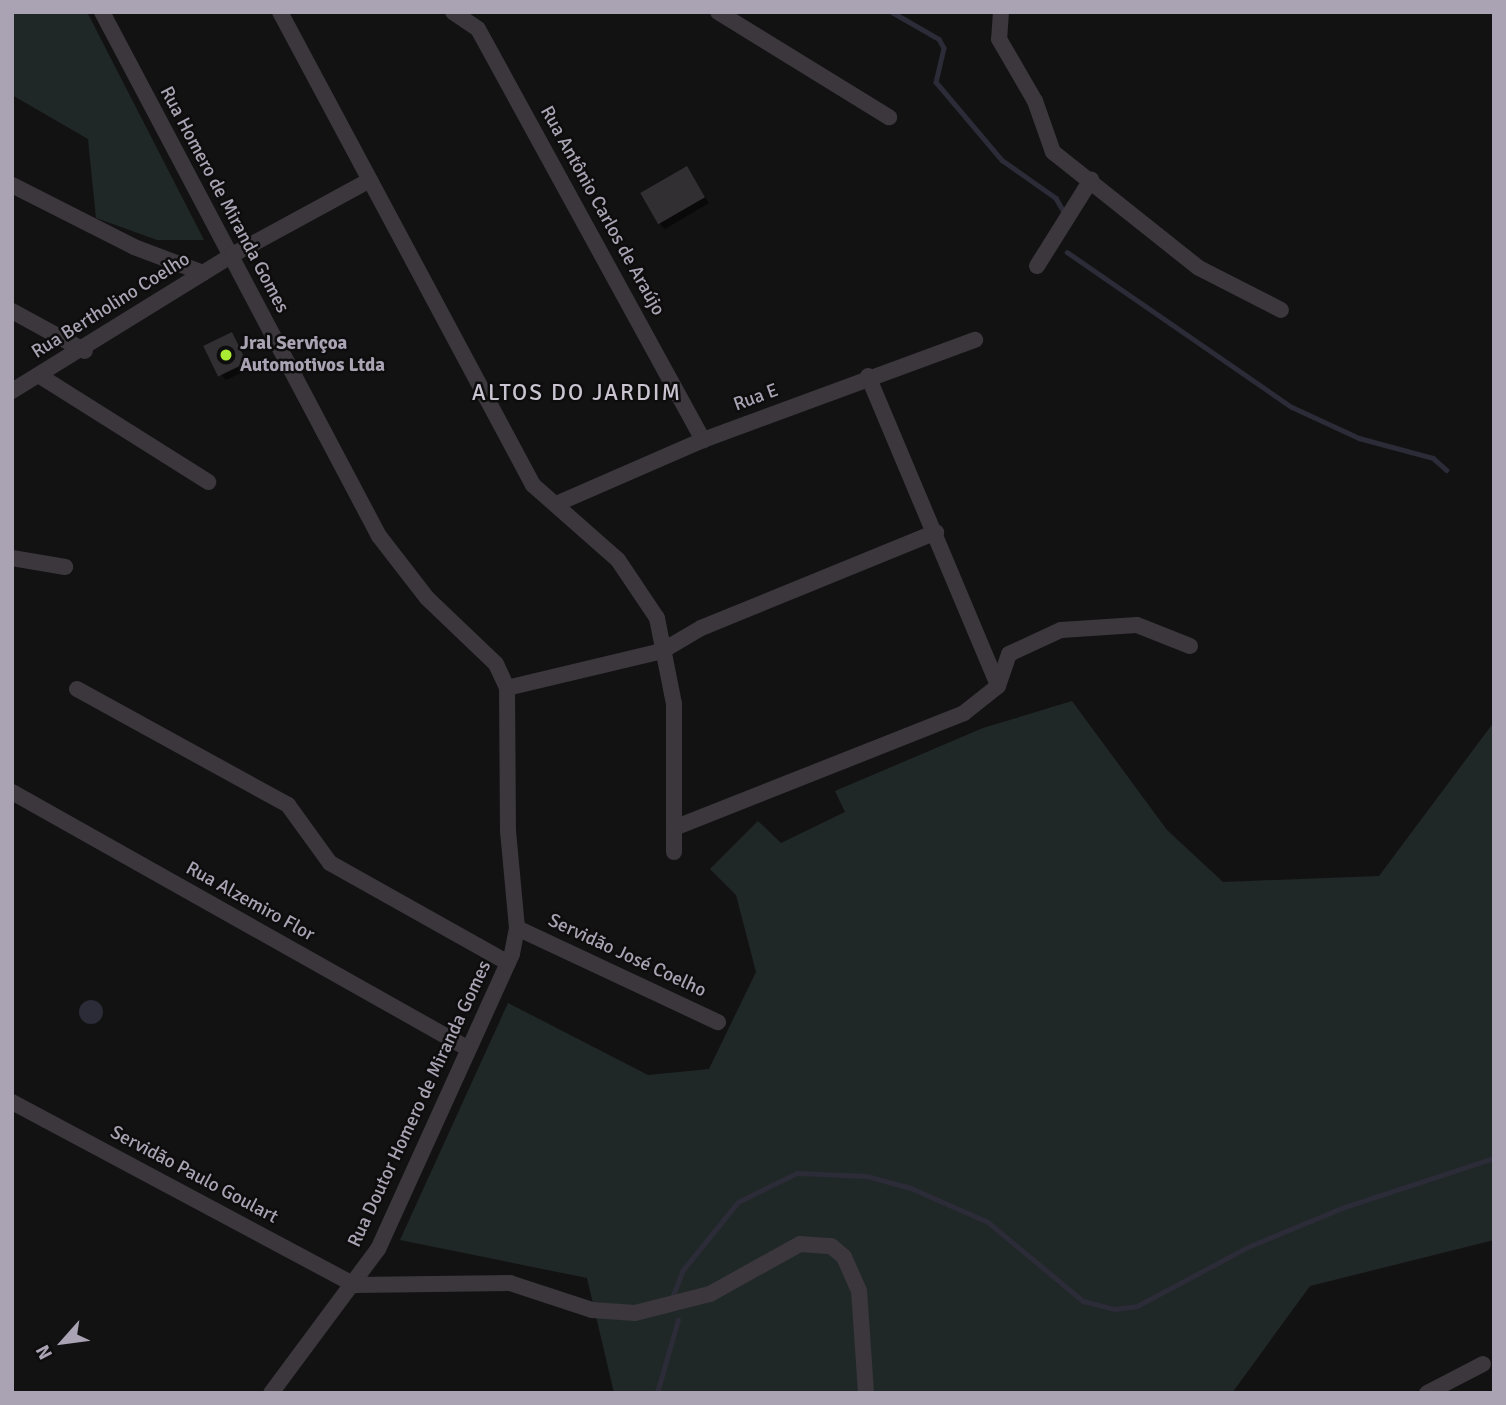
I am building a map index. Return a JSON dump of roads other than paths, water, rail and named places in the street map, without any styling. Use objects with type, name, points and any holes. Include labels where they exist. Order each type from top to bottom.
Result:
[{"type":"street","name":"Rua Homero de Miranda Gomes","points":[[102,12],[379,536],[427,598],[496,664],[507,688],[508,831],[517,928]]},
{"type":"street","points":[[279,12],[520,464],[556,504],[636,582],[657,618],[674,704],[674,852]]},
{"type":"street","name":"Rua Antônio Carlos de Araújo","points":[[453,12],[478,29],[703,440]]},
{"type":"street","points":[[718,12],[889,117]]},
{"type":"street","points":[[1001,12],[999,39],[1035,101],[1046,143],[1199,268],[1282,310]]},
{"type":"street","name":"Rua Bertholino Coelho","points":[[12,391],[85,351],[232,255],[370,180]]},
{"type":"street","points":[[1037,266],[1091,180]]},
{"type":"street","points":[[12,185],[134,247],[203,273]]},
{"type":"street","points":[[12,311],[85,351]]},
{"type":"street","name":"Rua E","points":[[556,504],[703,440],[868,376],[975,340]]},
{"type":"street","points":[[40,376],[208,482]]},
{"type":"street","points":[[868,376],[936,532],[998,685]]},
{"type":"street","points":[[507,688],[662,651],[701,628],[936,532]]},
{"type":"street","points":[[12,558],[65,567]]},
{"type":"street","points":[[674,828],[964,713],[998,685],[1009,654],[1061,630],[1138,625],[1190,646]]},
{"type":"street","points":[[77,689],[288,805],[335,867],[508,963]]},
{"type":"street","name":"Rua Alzemiro Flor","points":[[12,792],[467,1048]]},
{"type":"street","name":"Rua Doutor Homero de Miranda Gomes","points":[[271,1393],[355,1285],[420,1161],[467,1048],[508,963],[517,928]]},
{"type":"street","name":"Servidão José Coelho","points":[[517,928],[718,1022]]},
{"type":"street","name":"Servidão Paulo Goulart","points":[[12,1102],[355,1285]]},
{"type":"street","points":[[355,1285],[510,1283],[592,1310],[635,1313],[698,1298],[788,1249],[815,1243],[844,1257],[859,1290],[866,1393]]},
{"type":"street","points":[[1427,1393],[1483,1364]]},
{"type":"waterway","points":[[892,12],[939,39],[944,48],[936,82],[1002,160],[1056,198],[1063,210]]},
{"type":"waterway","points":[[1067,252],[1292,407],[1359,438],[1433,458],[1447,470]]},
{"type":"waterway","points":[[672,1298],[683,1270],[738,1202],[797,1173],[867,1176],[911,1188],[988,1222],[1083,1301],[1114,1309],[1137,1306],[1250,1246],[1342,1208],[1494,1158]]},
{"type":"waterway","points":[[657,1393],[678,1320]]},
{"type":"place","name":"Jral Serviçoa Automotivos Ltda","points":[[226,355]]},
{"type":"district","name":"ALTOS DO JARDIM","points":[[577,393]]}]
